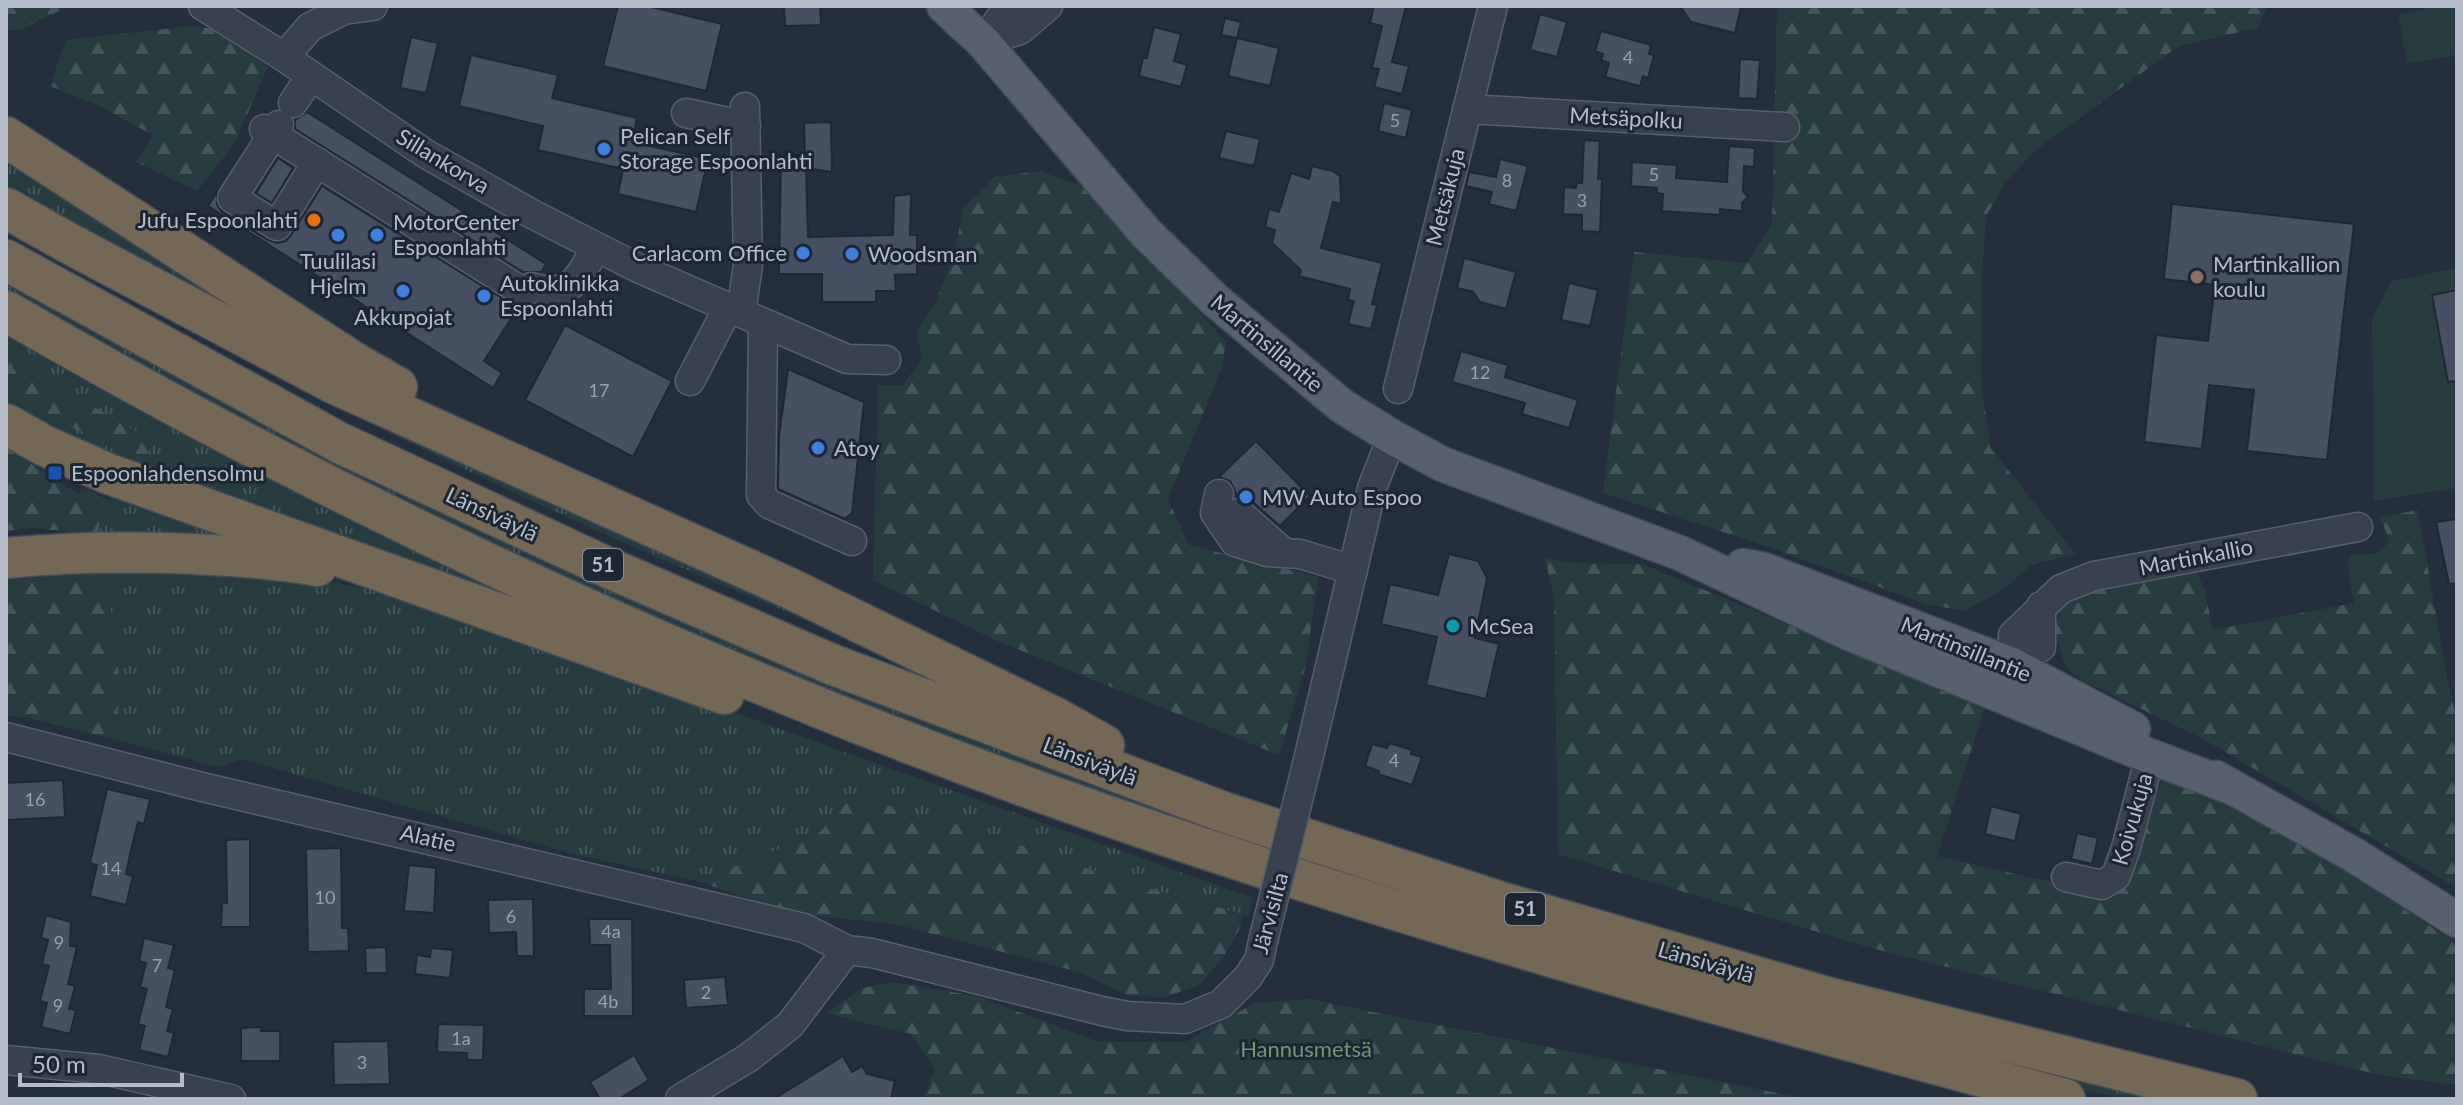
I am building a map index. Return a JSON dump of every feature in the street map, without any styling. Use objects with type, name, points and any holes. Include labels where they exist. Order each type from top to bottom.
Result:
[{"type":"highway","points":[[6,137],[355,363],[482,435],[561,485]]},
{"type":"highway","points":[[6,208],[335,384],[787,587],[1056,718],[1226,813]]},
{"type":"highway","name":"Länsiväylä","points":[[6,260],[340,443],[602,565],[831,664],[1226,813],[1504,903],[1826,997],[2237,1099]]},
{"type":"highway","name":"Länsiväylä","points":[[6,311],[169,403],[571,601],[699,658],[1039,791],[1199,847],[1494,941],[1813,1032],[2065,1099]]},
{"type":"highway","points":[[6,424],[45,446],[109,474],[430,591],[804,723],[1039,791]]},
{"type":"highway","points":[[6,558],[102,552],[171,552],[292,561],[430,591]]},
{"type":"main road","name":"Martinsillantie","points":[[944,6],[983,42],[1146,233],[1215,300],[1342,406],[1392,437],[1442,464],[1680,553],[1764,570],[2006,680],[2141,734],[2354,855],[2457,920]]},
{"type":"main road","name":"Martinsillantie","points":[[2006,680],[2150,756],[2234,788]]},
{"type":"street","name":"Sillankorva","points":[[203,6],[426,154],[596,247],[847,359],[886,360]]},
{"type":"street","points":[[284,57],[310,27],[342,8],[373,6]]},
{"type":"street","points":[[983,42],[1012,6]]},
{"type":"street","points":[[983,42],[1020,30],[1048,6]]},
{"type":"street","name":"Metsäkuja","points":[[1398,389],[1493,6]]},
{"type":"street","points":[[310,77],[277,123],[232,198],[277,226],[317,162]]},
{"type":"street","name":"Metsäpolku","points":[[1467,109],[1785,127]]},
{"type":"street","points":[[686,113],[746,116],[748,265],[744,315],[761,495],[769,504],[852,541]]},
{"type":"street","points":[[277,123],[317,162],[527,290],[561,291],[572,286],[596,247]]},
{"type":"street","points":[[690,381],[744,315]]},
{"type":"street","name":"Järvisilta","points":[[847,950],[872,953],[1127,1016],[1185,1019],[1221,1004],[1259,960],[1372,488],[1392,437]]},
{"type":"street","points":[[1229,503],[1215,513],[1235,542],[1267,552],[1300,554],[1353,570]]},
{"type":"street","name":"Martinkallio","points":[[2006,680],[2013,635],[2061,589],[2094,576],[2358,527]]},
{"type":"street","name":"Alatie","points":[[6,737],[198,786],[804,928],[847,950]]},
{"type":"street","name":"Koivukuja","points":[[2066,877],[2102,885],[2116,876],[2150,756]]},
{"type":"street","points":[[680,1099],[748,1058],[790,1025],[847,950]]},
{"type":"street","points":[[6,1060],[99,1069],[231,1099]]},
{"type":"green space","points":[[6,6],[69,6],[20,30],[6,30]]},
{"type":"green space","points":[[1777,6],[2267,6],[2258,28],[2179,46],[2033,152],[2004,185],[1986,216],[1981,378],[1990,447],[2075,554],[2033,564],[2001,591],[1964,611],[1926,604],[1766,546],[1603,493],[1634,252],[1747,263],[1772,224]]},
{"type":"green space","points":[[2457,6],[2457,55],[2407,64],[2398,14]]},
{"type":"green space","points":[[192,26],[214,29],[268,67],[234,144],[197,191],[136,162],[153,135],[99,106],[50,86],[66,40]]},
{"type":"green space","points":[[6,147],[347,367],[6,192]]},
{"type":"green space","points":[[1040,171],[1089,189],[1226,342],[1222,367],[1168,499],[1189,545],[1318,577],[1306,665],[1279,755],[995,640],[873,580],[878,385],[903,385],[922,359],[916,332],[936,302],[956,246],[963,209],[994,177]]},
{"type":"green space","points":[[6,217],[838,633],[619,540],[474,474],[332,404],[165,312]]},
{"type":"green space","points":[[2457,268],[2457,488],[2374,501],[2372,318],[2391,281]]},
{"type":"green space","points":[[6,277],[653,609],[2161,1099],[2121,1099],[2065,1085],[1442,910],[1014,764],[999,754],[776,669],[649,615],[304,455],[6,294]]},
{"type":"green space","points":[[6,336],[324,508],[588,632],[343,549],[6,412],[6,398],[143,459],[49,382],[6,356]]},
{"type":"green space","points":[[6,356],[153,441],[144,460],[6,398]]},
{"type":"green space","points":[[6,448],[103,509],[97,534],[30,528],[6,531]]},
{"type":"green space","points":[[81,487],[110,501],[113,494],[285,550],[96,541],[79,492]]},
{"type":"green space","points":[[2418,510],[2457,721],[2457,888],[2205,740],[2082,680],[2066,665],[2060,644],[2052,640],[2061,611],[2079,594],[2118,582],[2196,570],[2205,591],[2213,630],[2354,603],[2347,562],[2352,555],[2374,554],[2386,545],[2389,539],[2380,517]]},
{"type":"green space","points":[[1545,558],[1578,563],[1642,564],[1985,707],[1937,856],[2103,894],[2116,894],[2162,780],[2201,792],[2329,860],[2457,944],[2457,1085],[2379,1075],[1871,948],[1558,854],[1554,599]]},
{"type":"green space","points":[[106,570],[319,579],[385,593],[559,650],[1253,898],[1249,916],[1123,881],[977,830],[853,797],[818,834],[697,881],[573,854],[242,759],[218,767],[117,740],[119,676]]},
{"type":"green space","points":[[106,570],[119,676],[117,740],[26,717],[6,716],[6,581]]},
{"type":"green space","points":[[853,796],[977,830],[1123,881],[1243,914],[1239,930],[1221,961],[1199,985],[1165,997],[1129,996],[1079,972],[895,924],[791,913],[697,881],[818,834]]},
{"type":"green space","name":"Hannusmetsä","points":[[892,982],[976,996],[1099,1042],[1185,1042],[1255,1003],[1309,999],[1807,1099],[924,1099],[935,1069],[911,1034],[826,1013],[862,988]]},
{"type":"building","points":[[618,6],[647,6],[722,24],[706,91],[603,66]]},
{"type":"building","points":[[784,6],[820,6],[821,25],[785,26]]},
{"type":"building","points":[[1374,6],[1406,6],[1392,62],[1409,66],[1402,94],[1374,87],[1379,69],[1372,68],[1382,26],[1370,23]]},
{"type":"building","points":[[1680,6],[1741,6],[1735,33],[1691,22]]},
{"type":"building","points":[[1540,14],[1567,22],[1557,57],[1530,50]]},
{"type":"building","points":[[1225,18],[1241,22],[1237,38],[1221,35]]},
{"type":"building","points":[[1154,27],[1181,34],[1174,61],[1187,65],[1181,87],[1139,76]]},
{"type":"building","points":[[1601,31],[1651,45],[1649,54],[1654,55],[1648,78],[1643,76],[1640,86],[1605,77],[1609,63],[1601,60],[1603,54],[1595,51]]},
{"type":"building","points":[[411,37],[438,43],[426,93],[400,88]]},
{"type":"building","points":[[1237,38],[1279,48],[1270,86],[1228,76]]},
{"type":"building","points":[[471,55],[558,75],[552,98],[637,118],[632,142],[708,159],[696,212],[618,194],[623,169],[538,150],[543,126],[459,106]]},
{"type":"building","points":[[1740,59],[1760,60],[1757,99],[1738,98]]},
{"type":"building","points":[[1384,103],[1412,110],[1406,138],[1378,131]]},
{"type":"building","points":[[307,112],[546,264],[541,272],[523,272],[295,129],[295,120]]},
{"type":"building","points":[[831,122],[832,172],[806,168],[808,237],[893,235],[894,196],[911,194],[910,235],[917,235],[917,274],[895,275],[896,291],[876,291],[876,302],[822,302],[822,274],[779,274],[781,155],[805,155],[804,123]]},
{"type":"building","points":[[1226,131],[1260,139],[1254,166],[1219,158]]},
{"type":"building","points":[[1584,140],[1600,141],[1600,232],[1582,231],[1582,215],[1563,214],[1564,187],[1576,188],[1577,183],[1582,183]]},
{"type":"building","points":[[1729,146],[1755,148],[1754,167],[1744,166],[1743,191],[1748,197],[1742,203],[1742,211],[1720,209],[1720,215],[1662,211],[1663,194],[1657,193],[1657,188],[1631,186],[1632,162],[1677,165],[1676,178],[1727,182]]},
{"type":"building","points":[[278,158],[293,168],[272,203],[256,193]]},
{"type":"building","points":[[1500,159],[1528,166],[1516,211],[1489,204],[1492,192],[1466,186],[1469,172],[1496,177]]},
{"type":"building","points":[[1312,166],[1340,176],[1341,204],[1333,202],[1321,248],[1382,263],[1372,304],[1377,305],[1371,329],[1348,324],[1354,301],[1348,300],[1350,289],[1299,276],[1301,270],[1272,243],[1275,230],[1265,227],[1269,209],[1279,212],[1291,173],[1309,179]]},
{"type":"building","points":[[322,186],[518,308],[484,361],[502,373],[493,388],[208,206],[217,192],[217,205],[222,212],[277,243],[286,241],[291,235]]},
{"type":"building","points":[[2172,204],[2354,224],[2327,460],[2247,451],[2254,390],[2209,385],[2202,449],[2144,442],[2156,335],[2208,341],[2215,285],[2164,279]]},
{"type":"building","points":[[1464,258],[1516,272],[1506,309],[1480,302],[1473,292],[1457,288]]},
{"type":"building","points":[[1569,283],[1598,290],[1590,326],[1561,320]]},
{"type":"building","points":[[2457,290],[2457,381],[2448,382],[2432,295]]},
{"type":"building","points":[[565,325],[672,381],[633,457],[525,400]]},
{"type":"building","points":[[1461,351],[1508,365],[1505,377],[1578,400],[1569,428],[1522,414],[1525,403],[1452,382]]},
{"type":"building","name":"Atoy","points":[[788,369],[864,402],[852,513],[845,519],[778,489],[779,436]]},
{"type":"building","points":[[1256,441],[1310,496],[1280,526],[1250,500],[1238,497],[1230,481],[1219,477]]},
{"type":"building","points":[[2457,519],[2457,583],[2449,584],[2436,522]]},
{"type":"building","name":"McSea","points":[[1449,554],[1478,561],[1487,578],[1475,638],[1499,644],[1486,699],[1426,685],[1437,637],[1381,624],[1390,584],[1438,595]]},
{"type":"building","points":[[1389,743],[1412,750],[1411,754],[1422,757],[1412,785],[1378,774],[1379,771],[1365,766],[1372,744],[1387,748]]},
{"type":"building","points":[[63,780],[65,817],[6,820],[6,783]]},
{"type":"building","points":[[107,789],[150,799],[144,824],[138,822],[131,850],[126,874],[133,876],[126,905],[90,896],[97,865],[90,863]]},
{"type":"building","points":[[1991,806],[2021,814],[2015,841],[1985,834]]},
{"type":"building","points":[[2077,833],[2098,838],[2092,864],[2071,859]]},
{"type":"building","points":[[250,839],[250,927],[221,927],[222,903],[227,903],[226,840]]},
{"type":"building","points":[[341,848],[342,928],[348,928],[349,951],[308,952],[306,849]]},
{"type":"building","points":[[409,865],[436,868],[434,913],[404,911]]},
{"type":"building","points":[[533,899],[534,956],[517,956],[516,932],[489,933],[488,900]]},
{"type":"building","points":[[46,915],[71,922],[70,946],[77,947],[68,984],[75,986],[69,1009],[76,1010],[70,1034],[41,1027],[47,1003],[40,1001],[49,966],[42,964],[48,940],[41,938]]},
{"type":"building","points":[[589,919],[632,919],[633,1016],[584,1016],[584,989],[611,989],[610,945],[590,945]]},
{"type":"building","points":[[144,938],[174,945],[168,968],[175,970],[166,1007],[173,1009],[167,1031],[174,1033],[168,1057],[139,1050],[145,1026],[138,1024],[147,989],[140,987],[146,963],[139,961]]},
{"type":"building","points":[[386,947],[387,973],[366,973],[365,948]]},
{"type":"building","points":[[431,948],[453,950],[450,978],[415,974],[417,955],[430,957]]},
{"type":"building","points":[[725,977],[728,1005],[686,1008],[684,980]]},
{"type":"building","points":[[438,1024],[484,1025],[483,1060],[467,1060],[467,1053],[437,1052]]},
{"type":"building","points":[[261,1027],[261,1031],[280,1031],[280,1061],[241,1061],[241,1028]]},
{"type":"building","points":[[388,1041],[390,1084],[334,1085],[333,1042]]},
{"type":"building","points":[[634,1055],[649,1080],[619,1099],[600,1099],[590,1082]]},
{"type":"building","points":[[843,1056],[852,1072],[862,1066],[867,1074],[895,1081],[891,1099],[774,1099]]},
{"type":"place","name":"Pelican Self Storage Espoonlahti","points":[[604,149]]},
{"type":"place","name":"Jufu Espoonlahti","points":[[314,220]]},
{"type":"place","name":"Tuulilasi Hjelm","points":[[338,235]]},
{"type":"place","name":"MotorCenter Espoonlahti","points":[[377,235]]},
{"type":"place","name":"Carlacom Office","points":[[803,253]]},
{"type":"place","name":"Woodsman","points":[[852,254]]},
{"type":"place","name":"Martinkallion koulu","points":[[2197,277]]},
{"type":"place","name":"Akkupojat","points":[[403,291]]},
{"type":"place","name":"Autoklinikka Espoonlahti","points":[[484,296]]},
{"type":"place","name":"Atoy","points":[[818,448]]},
{"type":"place","name":"Espoonlahdensolmu","points":[[55,473]]},
{"type":"place","name":"MW Auto Espoo","points":[[1246,497]]},
{"type":"place","name":"McSea","points":[[1453,626]]}]
